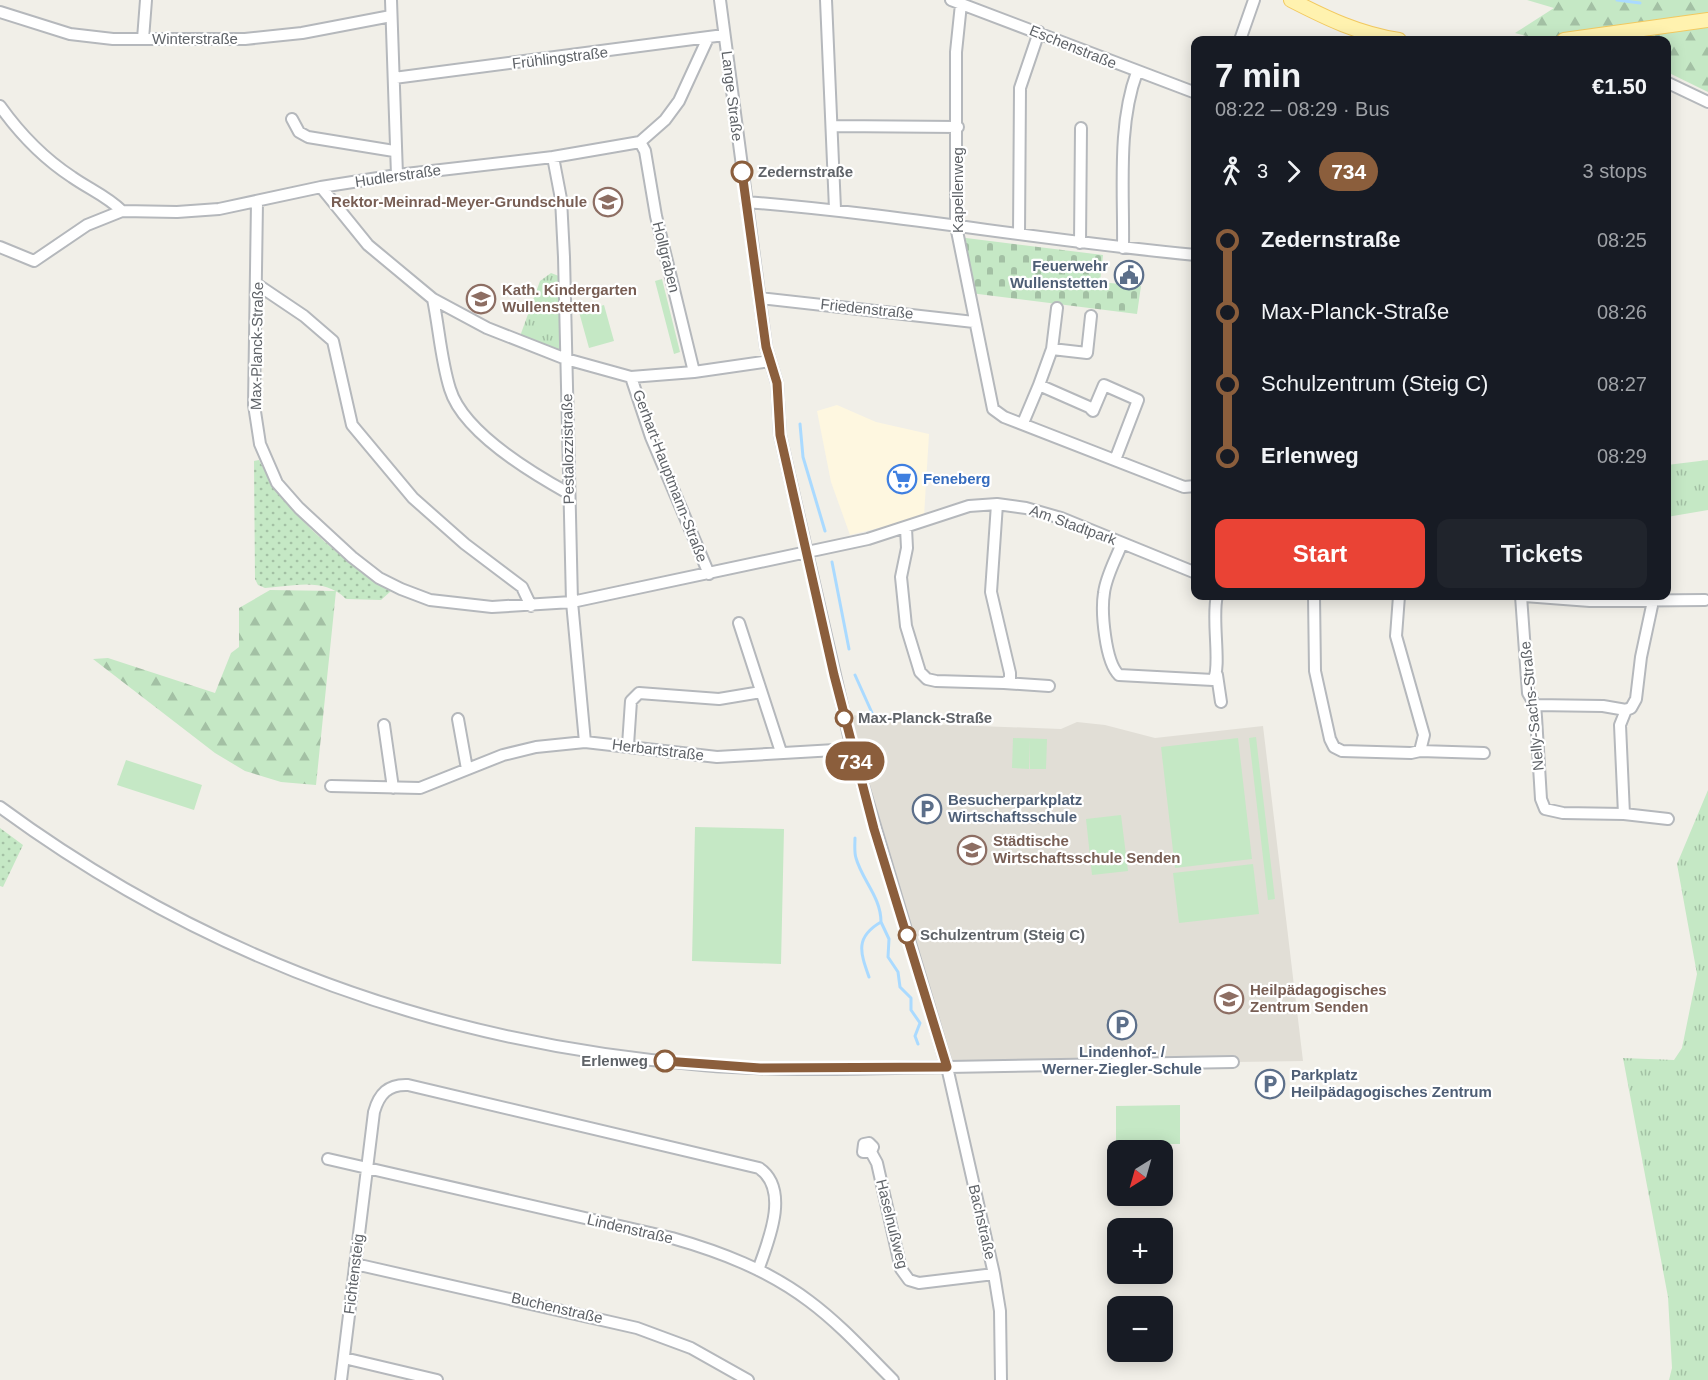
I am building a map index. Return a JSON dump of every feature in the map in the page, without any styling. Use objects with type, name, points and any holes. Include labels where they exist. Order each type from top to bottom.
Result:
[{"type":"main road","points":[[1291,0],[1345,27],[1373,36]]},
{"type":"main road","points":[[1592,36],[1705,20]]},
{"type":"street","points":[[143,39],[146,0]]},
{"type":"street","points":[[391,0],[394,151],[397,175]]},
{"type":"street","name":"Lange Straße","points":[[720,0],[760,298],[770,361],[777,383],[781,441],[852,749],[947,1067]]},
{"type":"street","points":[[826,0],[835,209]]},
{"type":"street","points":[[1241,36],[1254,0]]},
{"type":"street","name":"Eschenstraße","points":[[956,2],[1191,91]]},
{"type":"street","name":"Kapellenweg","points":[[956,2],[958,127],[956,226],[993,409],[1023,423]]},
{"type":"street","name":"Winterstraße","points":[[0,12],[70,34],[114,39],[245,39],[302,33],[391,16]]},
{"type":"street","points":[[1019,234],[1020,88],[1039,32]]},
{"type":"street","name":"Frühlingstraße","points":[[394,78],[724,36]]},
{"type":"street","points":[[640,142],[666,120],[679,101],[708,38]]},
{"type":"street","points":[[1123,248],[1126,115],[1129,93],[1137,72]]},
{"type":"street","points":[[1671,84],[1708,102]]},
{"type":"street","points":[[0,106],[17,130],[44,155],[122,211],[87,225],[34,261],[0,247]]},
{"type":"street","points":[[292,119],[299,132],[308,137],[394,151]]},
{"type":"street","points":[[833,126],[958,127]]},
{"type":"street","points":[[1080,243],[1081,128]]},
{"type":"street","name":"Hudlerstraße","points":[[122,211],[219,209],[321,187],[397,175],[554,157],[640,142]]},
{"type":"street","name":"Hollgraben","points":[[640,142],[645,151],[656,216],[694,372]]},
{"type":"street","name":"Pestalozzistraße","points":[[554,157],[563,230],[572,602],[585,742]]},
{"type":"street","points":[[321,187],[368,245],[433,299],[487,328],[566,359],[631,377],[694,372],[770,361]]},
{"type":"street","name":"Max-Planck-Straße","points":[[257,202],[258,285],[254,405],[260,444],[277,483],[352,557],[379,578],[430,600],[492,607],[531,606],[572,602],[808,553]]},
{"type":"street","points":[[746,202],[835,209],[1080,243],[1191,255]]},
{"type":"street","points":[[258,285],[304,316],[333,341],[352,425],[413,498],[465,544],[522,587],[531,606]]},
{"type":"street","name":"Friedenstraße","points":[[760,298],[974,322]]},
{"type":"street","points":[[433,299],[450,390],[461,413],[475,430],[568,493]]},
{"type":"street","points":[[1057,308],[1052,349],[1023,423],[1184,487],[1191,486]]},
{"type":"street","points":[[1052,349],[1087,353],[1092,316]]},
{"type":"street","name":"Gerhart-Hauptmann-Straße","points":[[631,377],[653,441],[709,574]]},
{"type":"street","points":[[1039,385],[1094,411],[1104,385],[1138,399],[1115,460]]},
{"type":"street","points":[[997,504],[992,592],[1010,674],[1010,680],[1004,683]]},
{"type":"street","name":"Am Stadtpark","points":[[808,553],[906,528],[969,506],[997,504],[1026,507],[1061,518],[1191,571]]},
{"type":"street","points":[[906,528],[901,597],[906,626],[920,672],[927,679],[936,681],[1049,686]]},
{"type":"street","points":[[1122,543],[1104,590],[1102,604],[1108,660],[1113,670],[1119,675],[1130,677],[1201,681],[1213,680],[1217,675]]},
{"type":"street","points":[[1216,600],[1214,620],[1221,702]]},
{"type":"street","points":[[1314,600],[1315,670],[1334,747],[1342,750],[1411,753],[1420,751],[1484,753]]},
{"type":"street","points":[[1399,600],[1396,636],[1424,735],[1420,751]]},
{"type":"street","name":"Nelly-Sachs-Straße","points":[[1522,600],[1527,693],[1535,705],[1541,799],[1545,809],[1563,813],[1624,814],[1668,819]]},
{"type":"street","name":"Nelly-Sachs-Straße","points":[[1576,600],[1705,600]]},
{"type":"street","points":[[1535,705],[1603,706],[1626,710],[1631,708],[1636,699],[1641,657],[1653,601]]},
{"type":"street","points":[[739,622],[781,752]]},
{"type":"street","points":[[628,745],[631,701],[639,693],[719,699],[761,692]]},
{"type":"street","points":[[1624,814],[1620,725],[1626,710]]},
{"type":"street","points":[[458,719],[467,769]]},
{"type":"street","points":[[384,725],[393,788]]},
{"type":"street","name":"Herbartstraße","points":[[331,786],[420,788],[530,748],[585,742],[628,745],[717,757],[852,749]]},
{"type":"street","points":[[0,807],[108,880],[238,948],[339,989],[443,1022],[532,1043],[704,1065],[844,1069],[1233,1062]]},
{"type":"street","name":"Bachstraße","points":[[947,1067],[994,1274],[1000,1311],[1000,1380]]},
{"type":"street","points":[[368,1168],[377,1102],[385,1091],[402,1084],[752,1165],[771,1179],[777,1195],[758,1269]]},
{"type":"street","name":"Haselnußweg","points":[[871,1152],[878,1166],[901,1269],[909,1280],[919,1283],[994,1274]]},
{"type":"street","name":"Lindenstraße","points":[[328,1159],[672,1238],[715,1251],[758,1269],[810,1301],[893,1380]]},
{"type":"street","name":"Fichtensteig","points":[[341,1380],[368,1168]]},
{"type":"street","name":"Buchenstraße","points":[[356,1264],[637,1328],[684,1345],[748,1380]]},
{"type":"street","points":[[344,1358],[437,1380]]},
{"type":"shaded area","points":[[837,405],[876,422],[929,434],[924,517],[850,535],[831,482],[817,411]]},
{"type":"shaded area","points":[[844,714],[925,724],[1061,729],[1077,722],[1105,725],[1155,738],[1263,726],[1303,1061],[947,1066]]},
{"type":"green space","points":[[1527,0],[1708,0],[1708,92],[1671,74],[1671,36],[1526,36],[1515,33],[1554,8]]},
{"type":"green space","points":[[958,237],[1103,255],[1100,282],[1141,286],[1137,314],[970,293]]},
{"type":"green space","points":[[551,273],[564,278],[565,357],[519,339],[540,281]]},
{"type":"green space","points":[[662,279],[680,352],[674,354],[655,281]]},
{"type":"green space","points":[[604,305],[614,341],[589,348],[579,312]]},
{"type":"green space","points":[[259,460],[284,499],[316,534],[352,564],[391,591],[381,600],[346,599],[338,592],[319,585],[265,588],[258,585],[255,579],[254,461]]},
{"type":"green space","points":[[1708,460],[1708,510],[1671,516],[1671,465]]},
{"type":"green space","points":[[270,590],[336,591],[316,785],[281,782],[245,771],[215,753],[93,659],[108,658],[215,693],[231,653],[239,647],[239,608]]},
{"type":"green space","points":[[1256,737],[1275,899],[1268,900],[1249,738]]},
{"type":"green space","points":[[1013,738],[1047,739],[1046,769],[1030,769],[1030,740],[1029,769],[1012,768]]},
{"type":"green space","points":[[1238,738],[1252,859],[1175,868],[1161,747]]},
{"type":"green space","points":[[126,760],[202,785],[194,810],[117,785]]},
{"type":"green space","points":[[1708,790],[1708,1380],[1669,1380],[1672,1368],[1668,1297],[1623,1058],[1674,1060],[1682,1048],[1697,974],[1677,864]]},
{"type":"green space","points":[[1121,815],[1128,871],[1092,875],[1086,819]]},
{"type":"green space","points":[[695,827],[784,829],[781,964],[692,961]]},
{"type":"green space","points":[[0,828],[23,845],[3,887],[0,886]]},
{"type":"green space","points":[[1253,864],[1259,914],[1179,923],[1173,873]]},
{"type":"green space","points":[[1180,1105],[1180,1144],[1173,1144],[1173,1140],[1116,1140],[1116,1106]]},
{"type":"waterway","points":[[1617,0],[1640,3]]},
{"type":"waterway","points":[[800,424],[803,457],[825,531]]},
{"type":"waterway","points":[[832,562],[849,649]]},
{"type":"waterway","points":[[855,675],[873,715]]},
{"type":"waterway","points":[[855,838],[856,858],[875,897],[881,922],[863,939],[863,960],[869,977]]},
{"type":"waterway","points":[[881,922],[889,939],[888,957],[898,972],[900,987],[911,998],[911,1010],[920,1023],[915,1036],[918,1044]]},
{"type":"bus line","name":"734","points":[[665,1061],[760,1068],[947,1067],[888,878],[834,675],[780,435],[777,383],[766,347],[742,172]]},
{"type":"place","name":"Zedernstraße","points":[[742,172]]},
{"type":"place","name":"Rektor-Meinrad-Meyer-Grundschule","points":[[608,202]]},
{"type":"place","name":"Feuerwehr Wullenstetten","points":[[1129,275]]},
{"type":"place","name":"Kath. Kindergarten Wullenstetten","points":[[481,299]]},
{"type":"place","name":"Feneberg","points":[[902,479]]},
{"type":"place","name":"Max-Planck-Straße","points":[[844,718]]},
{"type":"place","name":"Besucherparkplatz Wirtschaftsschule","points":[[927,809]]},
{"type":"place","name":"Städtische Wirtschaftsschule Senden","points":[[972,850]]},
{"type":"place","name":"Schulzentrum (Steig C)","points":[[907,935]]},
{"type":"place","name":"Heilpädagogisches Zentrum Senden","points":[[1229,999]]},
{"type":"place","name":"Lindenhof- / Werner-Ziegler-Schule","points":[[1122,1025]]},
{"type":"place","name":"Erlenweg","points":[[665,1061]]},
{"type":"place","name":"Parkplatz Heilpädagogisches Zentrum","points":[[1270,1084]]}]
